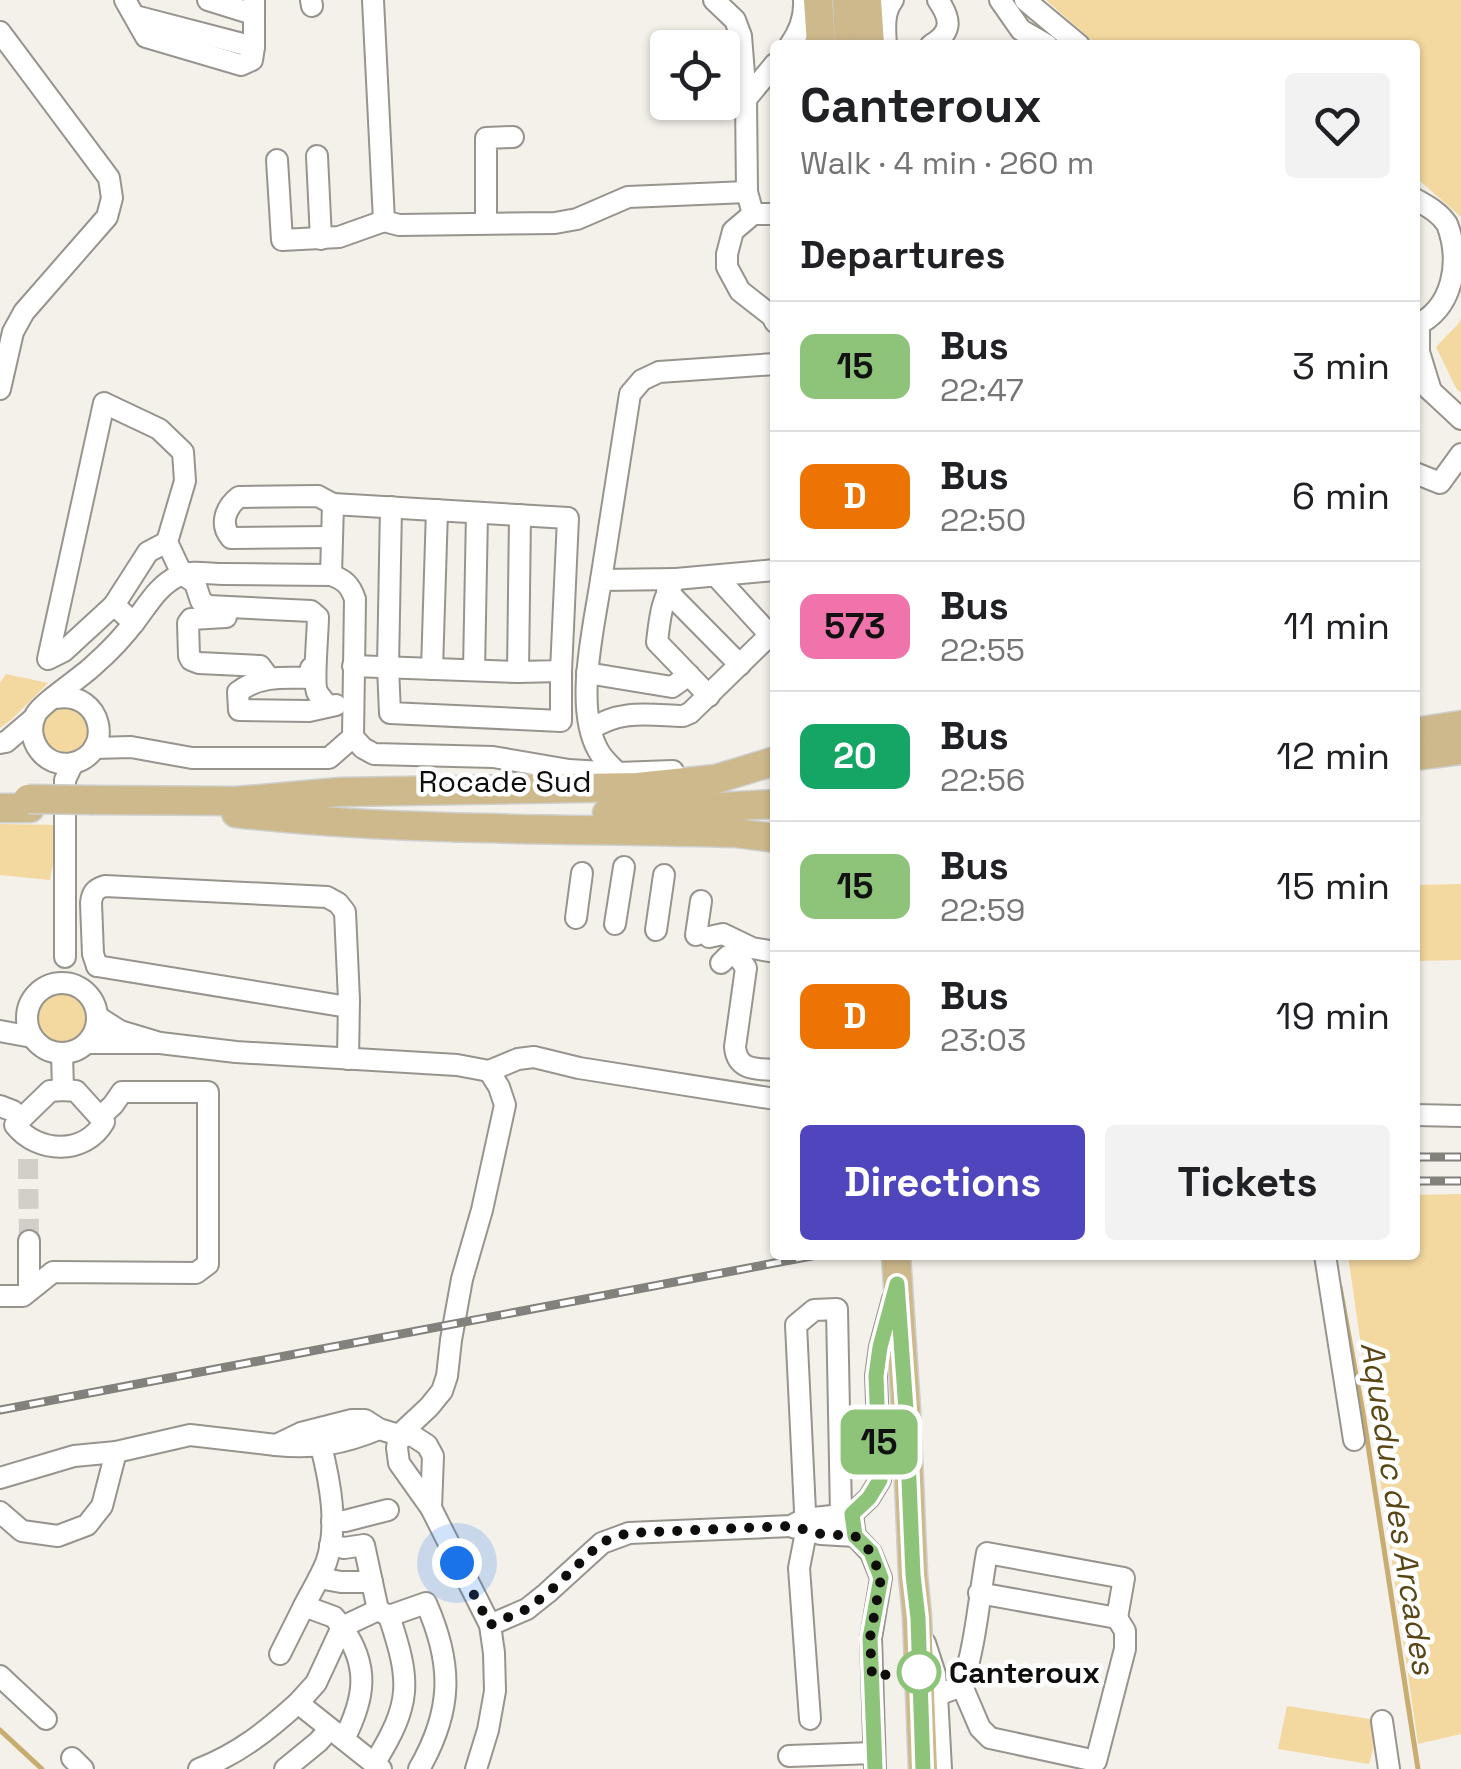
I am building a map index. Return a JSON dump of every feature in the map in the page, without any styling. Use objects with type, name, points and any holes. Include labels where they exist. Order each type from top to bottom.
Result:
[{"type":"main road","points":[[818,0],[821,40]]},
{"type":"main road","points":[[851,40],[867,1]]},
{"type":"main road","points":[[867,1],[870,40]]},
{"type":"main road","points":[[1420,724],[1461,723]]},
{"type":"main road","points":[[1420,731],[1461,723]]},
{"type":"main road","points":[[1420,752],[1461,748]]},
{"type":"main road","points":[[0,808],[19,802],[236,807],[340,792],[637,788],[731,776],[770,763]]},
{"type":"main road","name":"Rocade Sud","points":[[236,807],[612,802],[770,794]]},
{"type":"main road","name":"Rocade Sud","points":[[236,807],[503,822],[770,804]]},
{"type":"main road","points":[[503,822],[770,837]]},
{"type":"main road","points":[[896,1277],[918,1618],[923,1769]]},
{"type":"main road","points":[[896,1277],[890,1364],[906,1769]]},
{"type":"street","points":[[130,8],[146,37],[241,64],[252,60],[254,7],[208,0]]},
{"type":"street","points":[[373,0],[384,221]]},
{"type":"street","points":[[714,0],[735,20],[741,36],[747,192],[764,214],[733,231],[727,267],[740,291],[770,314]]},
{"type":"street","points":[[792,40],[804,14],[804,0]]},
{"type":"street","points":[[938,0],[948,16],[941,40]]},
{"type":"street","points":[[988,0],[1020,30],[1038,40]]},
{"type":"street","points":[[1000,0],[1020,30]]},
{"type":"street","points":[[1026,0],[1073,40]]},
{"type":"street","points":[[867,1],[889,4],[886,40]]},
{"type":"street","points":[[0,32],[109,178],[112,198],[106,217],[24,312],[13,332],[0,388]]},
{"type":"street","points":[[746,99],[770,70]]},
{"type":"street","points":[[486,223],[486,138],[513,137]]},
{"type":"street","points":[[317,156],[321,239]]},
{"type":"street","points":[[277,160],[282,240],[339,237],[384,221],[556,223],[577,219],[628,197],[747,192]]},
{"type":"street","points":[[1420,202],[1433,209],[1448,225],[1459,247],[1455,298],[1420,323]]},
{"type":"street","points":[[1420,358],[1431,391]]},
{"type":"street","points":[[618,773],[596,747],[586,709],[587,673],[630,394],[642,380],[660,372],[770,364]]},
{"type":"street","points":[[1420,381],[1461,420]]},
{"type":"street","points":[[167,542],[148,552],[114,604],[64,651],[48,658],[104,403],[159,429],[183,452],[185,482],[167,542],[182,574],[194,584],[201,600],[208,606],[311,610],[318,617],[314,678]]},
{"type":"street","points":[[1420,475],[1440,483],[1461,454]]},
{"type":"street","points":[[331,537],[231,538],[226,533],[226,510],[239,497],[318,496],[333,504],[391,507],[520,516],[568,518],[561,721],[390,713],[391,507]]},
{"type":"street","points":[[331,575],[333,504]]},
{"type":"street","points":[[432,669],[437,510]]},
{"type":"street","points":[[474,670],[477,513]]},
{"type":"street","points":[[518,672],[520,516]]},
{"type":"street","points":[[601,580],[671,585],[770,571]]},
{"type":"street","points":[[79,987],[65,957],[57,764],[32,729],[39,709],[97,663],[134,623],[158,589],[182,574],[331,575],[350,586],[355,599],[352,738],[329,758],[192,758],[131,747],[94,748]]},
{"type":"street","points":[[716,576],[770,630]]},
{"type":"street","points":[[671,585],[740,664]]},
{"type":"street","points":[[671,585],[662,605],[656,642],[708,696]]},
{"type":"street","points":[[114,604],[134,623]]},
{"type":"street","points":[[269,678],[260,666],[192,660],[188,623],[195,617],[306,621],[310,628],[310,664],[317,691],[327,706]]},
{"type":"street","points":[[592,729],[607,718],[628,714],[690,713],[770,634]]},
{"type":"street","points":[[89,706],[89,682],[97,663]]},
{"type":"street","points":[[353,666],[562,672]]},
{"type":"street","points":[[587,673],[672,687],[689,676]]},
{"type":"street","points":[[314,678],[269,678],[248,684],[238,692],[239,710],[308,711],[353,703]]},
{"type":"street","points":[[34,718],[3,743],[57,764],[88,755],[98,737],[96,715],[73,697],[56,698]]},
{"type":"street","points":[[99,726],[131,747]]},
{"type":"street","points":[[352,738],[374,754],[493,757],[569,770],[618,773],[705,770],[731,776]]},
{"type":"street","points":[[615,924],[624,867]]},
{"type":"street","points":[[576,918],[582,873]]},
{"type":"street","points":[[656,930],[664,875]]},
{"type":"street","points":[[341,1058],[345,912],[338,902],[327,896],[105,886],[92,895],[91,903],[97,900],[100,904],[97,966],[342,1006]]},
{"type":"street","points":[[701,902],[702,936],[723,934],[752,948],[770,951]]},
{"type":"street","points":[[721,963],[736,955],[746,968],[736,1058],[741,1064],[770,1070]]},
{"type":"street","points":[[53,984],[65,957]]},
{"type":"street","points":[[0,1031],[32,1037],[48,1051],[79,1050],[94,1036],[98,1017],[93,999],[71,983],[42,988],[28,1008],[32,1037]]},
{"type":"street","points":[[0,1023],[28,1008]]},
{"type":"street","points":[[98,1017],[120,1032],[160,1043]]},
{"type":"street","points":[[88,1043],[160,1043],[489,1071],[534,1057],[579,1068],[770,1098]]},
{"type":"street","points":[[62,1053],[62,1090]]},
{"type":"street","points":[[0,1478],[74,1456],[116,1452],[190,1434],[304,1448],[321,1446],[389,1432],[429,1407],[447,1376],[454,1315],[505,1105],[489,1071]]},
{"type":"street","points":[[697,1086],[723,1077],[770,1082]]},
{"type":"street","points":[[0,1106],[13,1111],[26,1139],[41,1144],[62,1147],[86,1142],[104,1122],[76,1090],[50,1090],[26,1139]]},
{"type":"street","points":[[0,1296],[23,1296],[52,1272],[196,1273],[208,1264],[208,1092],[122,1092],[100,1117]]},
{"type":"street","points":[[1420,1115],[1461,1116]]},
{"type":"street","points":[[29,1241],[29,1290]]},
{"type":"street","points":[[1326,1260],[1354,1440]]},
{"type":"street","points":[[490,1625],[527,1609],[602,1542],[628,1533],[800,1526],[847,1514],[869,1498],[880,1480],[876,1376],[896,1277]]},
{"type":"street","points":[[790,1756],[875,1761],[870,1638],[881,1578],[871,1552],[855,1536],[847,1514],[837,1309],[814,1310],[796,1325],[799,1568],[810,1719]]},
{"type":"street","points":[[276,1444],[301,1432],[352,1420],[365,1420],[389,1432],[412,1436],[428,1446],[433,1456],[431,1508]]},
{"type":"street","points":[[389,1432],[400,1463],[431,1508],[490,1625],[495,1691],[476,1769]]},
{"type":"street","points":[[280,1654],[319,1578],[330,1545],[329,1482],[321,1446]]},
{"type":"street","points":[[0,1512],[22,1531],[58,1536],[86,1524],[102,1506],[116,1452]]},
{"type":"street","points":[[332,1521],[388,1510]]},
{"type":"street","points":[[800,1526],[855,1536]]},
{"type":"street","points":[[298,1703],[378,1766],[402,1706],[406,1678],[403,1658],[372,1582],[364,1545],[330,1545]]},
{"type":"street","points":[[987,1553],[1124,1578],[1118,1618],[1125,1630],[1125,1649],[1096,1761],[990,1738],[980,1728],[962,1686],[987,1553]]},
{"type":"street","points":[[319,1578],[372,1582]]},
{"type":"street","points":[[979,1594],[1118,1618]]},
{"type":"street","points":[[200,1769],[248,1745],[298,1703],[316,1683],[342,1627],[426,1603],[440,1633],[447,1687],[440,1720],[419,1769]]},
{"type":"street","points":[[285,1769],[318,1742],[337,1734],[357,1714],[362,1670],[354,1643],[334,1617],[304,1606]]},
{"type":"street","points":[[918,1618],[935,1674],[940,1769]]},
{"type":"street","points":[[0,1676],[46,1719]]},
{"type":"street","points":[[937,1695],[962,1686]]},
{"type":"street","points":[[1382,1721],[1389,1769]]},
{"type":"shaded area","points":[[1046,0],[1461,0],[1461,217],[1420,182],[1420,40],[1091,40]]},
{"type":"shaded area","points":[[1461,318],[1461,393],[1436,347]]},
{"type":"shaded area","points":[[6,674],[48,683],[0,728],[0,683]]},
{"type":"shaded area","points":[[66,706],[83,712],[89,729],[83,746],[66,752],[49,746],[43,729],[49,712]]},
{"type":"shaded area","points":[[0,824],[60,825],[50,880],[0,875]]},
{"type":"shaded area","points":[[1461,884],[1461,960],[1420,961],[1420,885]]},
{"type":"shaded area","points":[[62,983],[87,993],[97,1018],[87,1043],[62,1053],[37,1043],[27,1018],[37,993]]},
{"type":"shaded area","points":[[1461,1194],[1461,1734],[1418,1744],[1349,1260],[1420,1260],[1420,1195]]},
{"type":"shaded area","points":[[1287,1706],[1376,1720],[1377,1735],[1369,1764],[1278,1749]]},
{"type":"waterway","name":"Aqueduc des Arcades","points":[[1340,1287],[1418,1769]]},
{"type":"waterway","points":[[0,1730],[42,1769]]},
{"type":"tunnel","points":[[28,1159],[29,1241]]},
{"type":"railway","points":[[1420,1157],[1461,1157]]},
{"type":"railway","points":[[1420,1181],[1461,1181]]},
{"type":"railway","points":[[0,1410],[791,1260]]},
{"type":"bus line","name":"15","points":[[875,1769],[870,1638],[881,1578],[871,1552],[855,1536],[852,1514],[877,1489],[880,1480],[876,1376],[897,1284],[918,1618],[923,1769]]},
{"type":"place","name":"Canteroux","points":[[919,1672]]},
{"type":"route","points":[[457,1563],[490,1625],[527,1609],[602,1542],[628,1533],[791,1526],[806,1532],[855,1536],[871,1552],[881,1578],[870,1638],[872,1676],[919,1672]]}]
